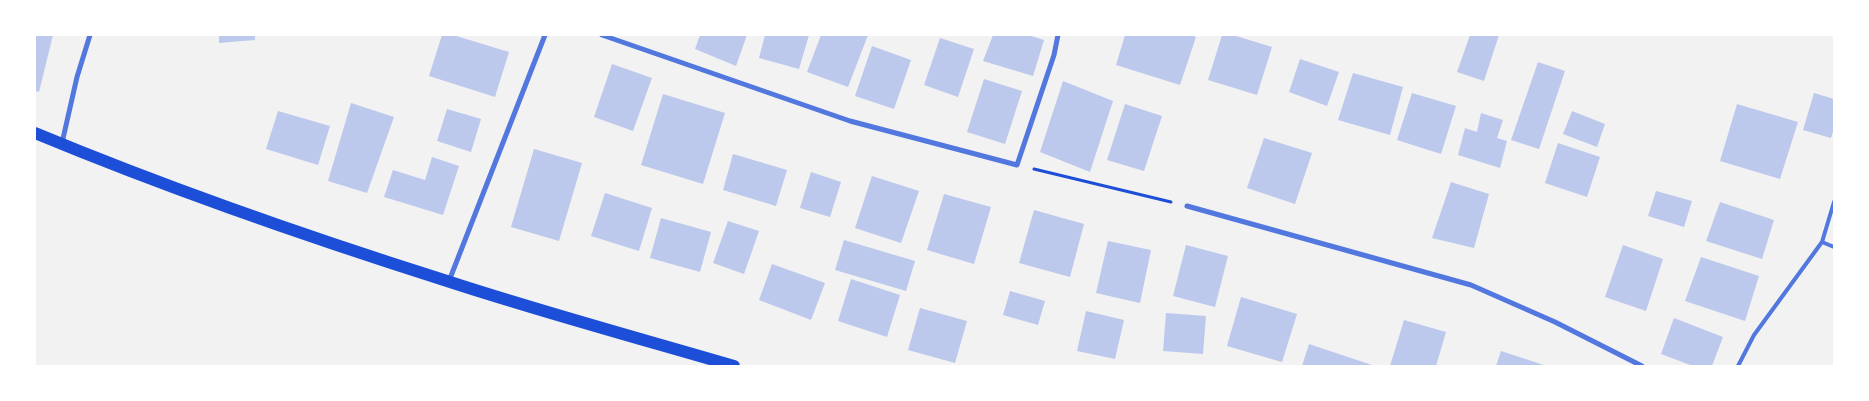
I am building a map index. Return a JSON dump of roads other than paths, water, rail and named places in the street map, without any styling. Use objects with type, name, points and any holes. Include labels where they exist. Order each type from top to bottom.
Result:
[{"type":"main road","points":[[35,133],[114,166],[238,211],[448,282],[734,366]]},
{"type":"street","points":[[62,144],[77,77],[90,35]]},
{"type":"street","points":[[448,282],[545,35]]},
{"type":"street","points":[[602,35],[850,121],[1017,165],[1054,55],[1058,35]]},
{"type":"street","points":[[1186,206],[1471,285],[1555,322],[1642,366]]},
{"type":"lane","points":[[1738,366],[1754,335],[1822,242],[1834,202]]},
{"type":"lane","points":[[1822,242],[1834,247]]}]
